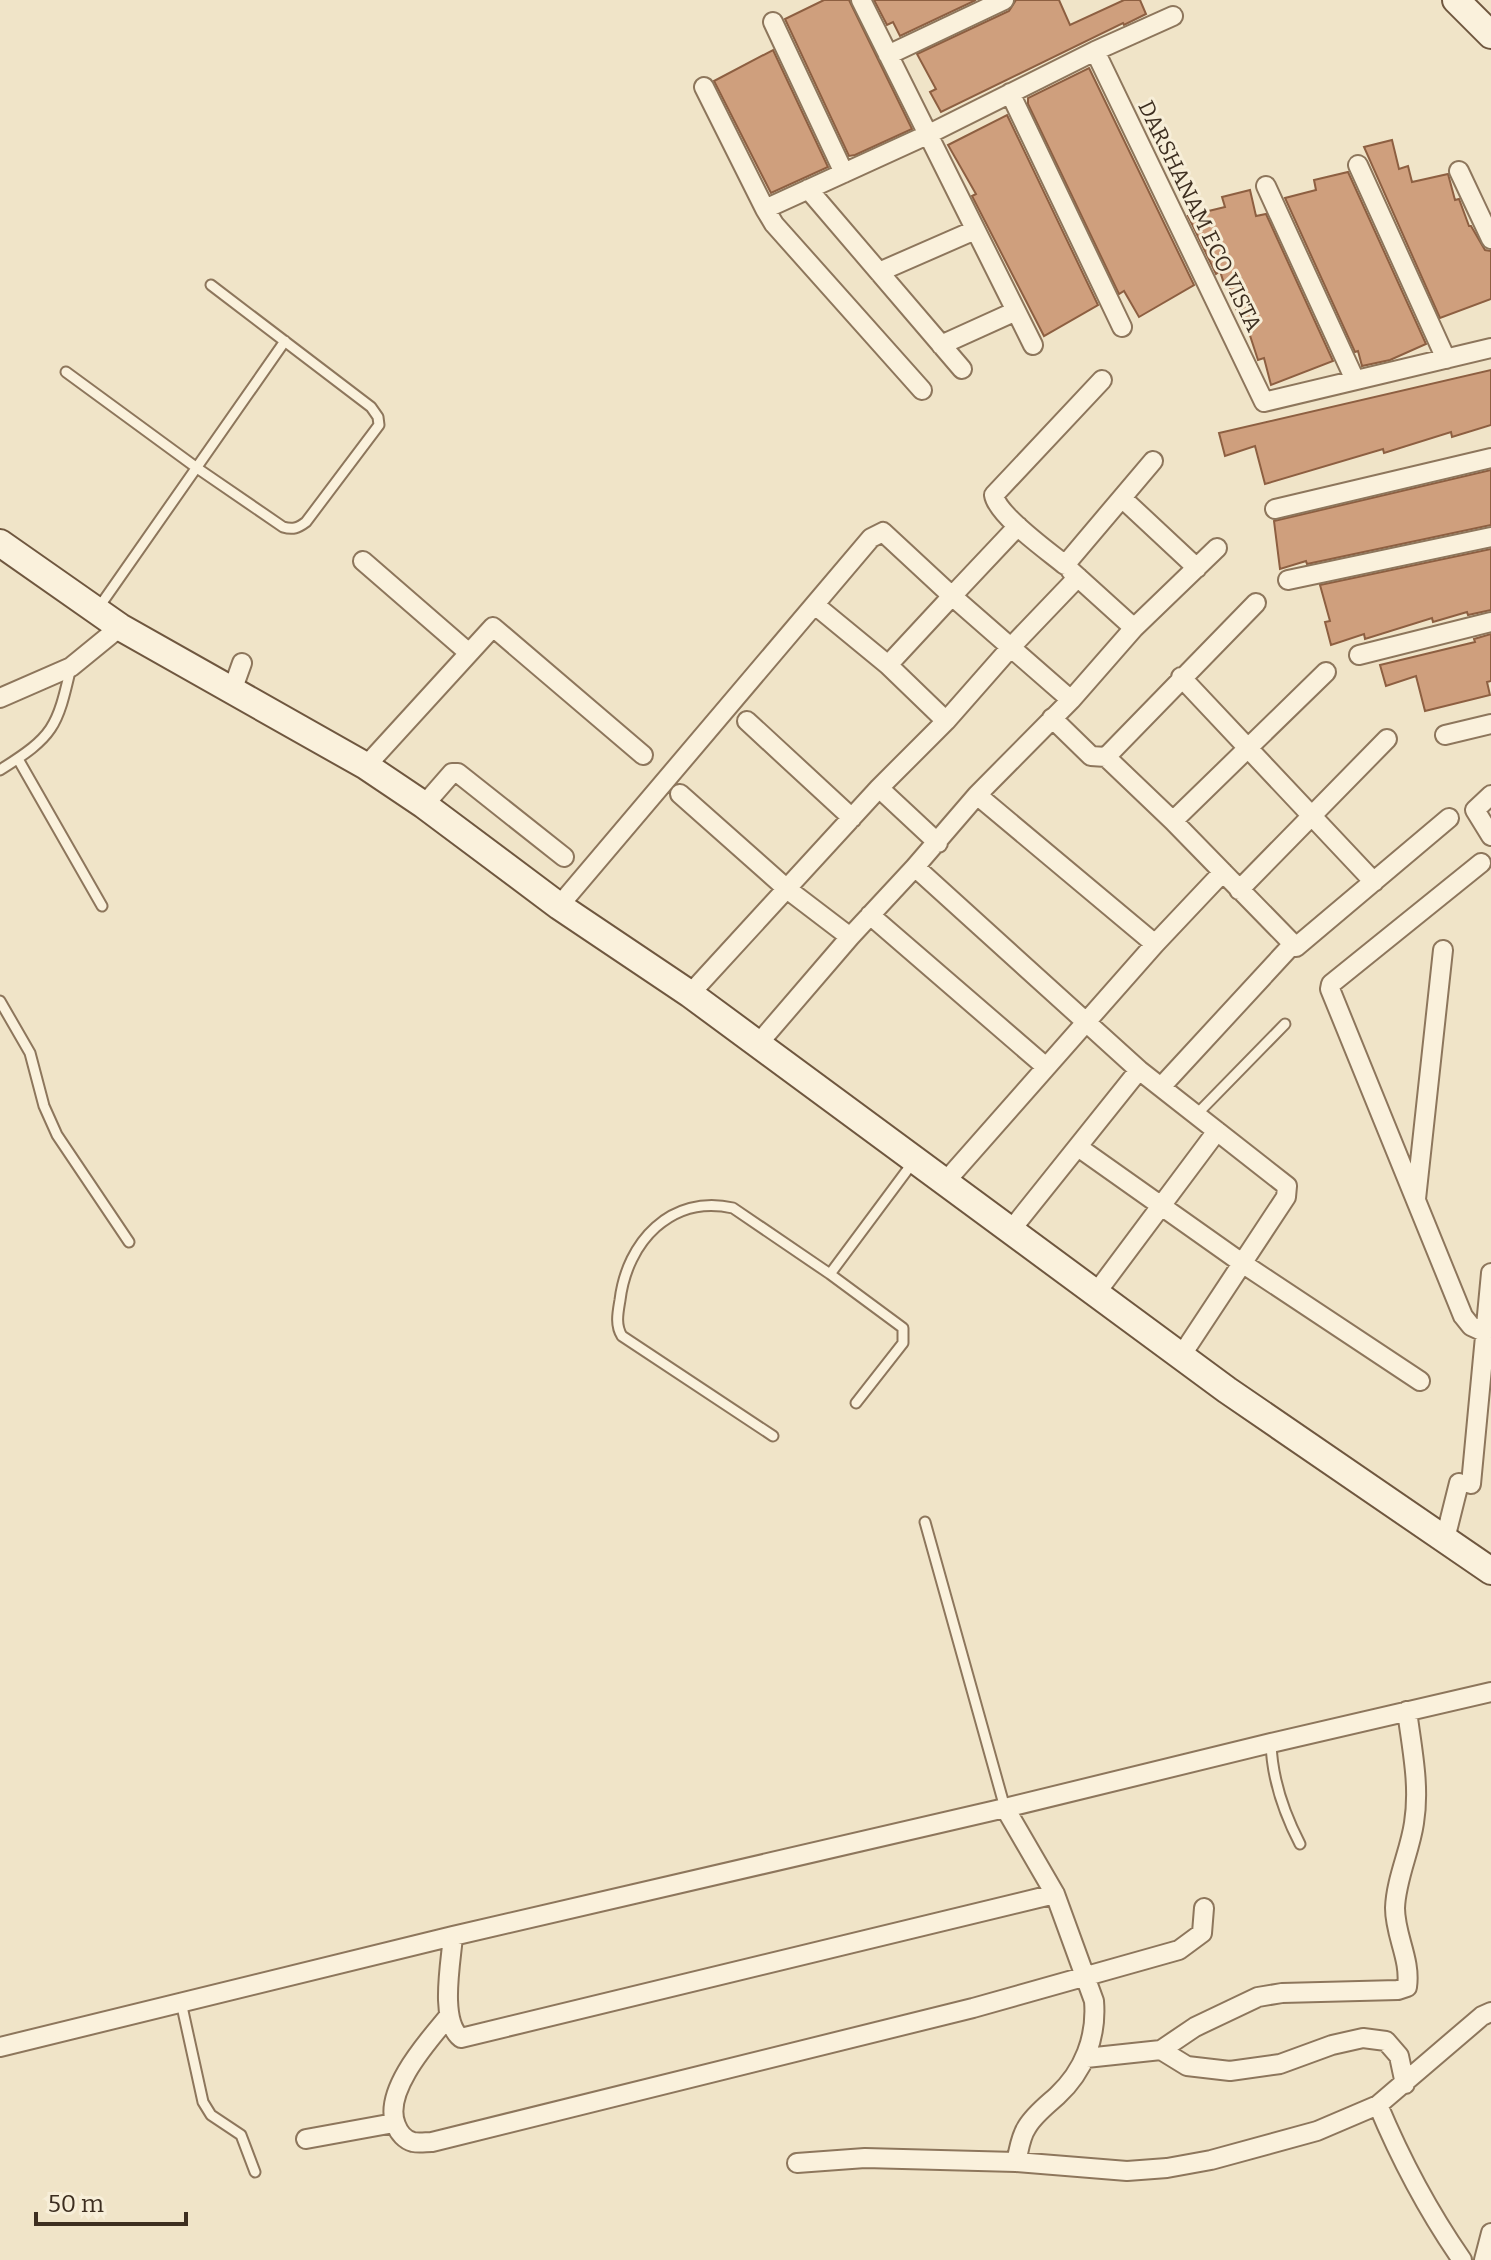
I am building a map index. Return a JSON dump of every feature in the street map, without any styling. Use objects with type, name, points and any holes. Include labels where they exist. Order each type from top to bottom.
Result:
[{"type":"main road","points":[[1456,0],[1491,35]]},
{"type":"main road","points":[[0,543],[120,627],[366,766],[424,805],[559,906],[690,994],[1181,1356],[1491,1571]]},
{"type":"street","points":[[861,0],[1033,345]]},
{"type":"street","points":[[959,0],[967,18]]},
{"type":"street","points":[[888,55],[1004,0]]},
{"type":"street","points":[[765,209],[1173,16]]},
{"type":"street","points":[[773,22],[844,173]]},
{"type":"street","name":"DARSHANAM ECO VISTA","points":[[1095,51],[1264,402],[1491,348]]},
{"type":"street","points":[[704,87],[774,224],[922,390]]},
{"type":"street","points":[[1010,93],[1122,327]]},
{"type":"street","points":[[1358,165],[1446,359]]},
{"type":"street","points":[[1459,171],[1491,239]]},
{"type":"street","points":[[1266,186],[1355,380]]},
{"type":"street","points":[[808,189],[962,369]]},
{"type":"street","points":[[879,272],[975,230]]},
{"type":"street","points":[[941,345],[1016,311]]},
{"type":"street","points":[[1102,380],[994,495],[995,501],[1018,526],[1134,628]]},
{"type":"street","points":[[1275,509],[1491,458]]},
{"type":"street","points":[[690,994],[879,788],[946,721],[1012,646],[1153,461]]},
{"type":"street","points":[[1122,498],[1197,568]]},
{"type":"street","points":[[888,665],[1018,526]]},
{"type":"street","points":[[559,906],[871,538],[883,532],[1071,700]]},
{"type":"street","points":[[1288,580],[1491,537]]},
{"type":"street","points":[[758,1044],[850,937],[938,843],[977,795],[1071,700],[1134,628],[1217,548]]},
{"type":"street","points":[[363,561],[469,653]]},
{"type":"street","points":[[1106,757],[1256,603]]},
{"type":"street","points":[[815,605],[888,665],[946,721]]},
{"type":"street","points":[[1359,655],[1491,622]]},
{"type":"street","points":[[0,698],[71,667],[120,627]]},
{"type":"street","points":[[366,766],[491,628],[496,628],[643,755]]},
{"type":"street","points":[[232,691],[242,663]]},
{"type":"street","points":[[1173,821],[1326,672]]},
{"type":"street","points":[[1181,677],[1374,882]]},
{"type":"street","points":[[1052,718],[1091,756],[1106,757],[1173,821],[1292,945],[1299,946],[1449,818]]},
{"type":"street","points":[[747,721],[852,818]]},
{"type":"street","points":[[1445,735],[1491,724]]},
{"type":"street","points":[[1239,890],[1387,739]]},
{"type":"street","points":[[424,805],[452,773],[458,773],[564,857]]},
{"type":"street","points":[[879,788],[938,843]]},
{"type":"street","points":[[680,794],[787,889],[850,937]]},
{"type":"street","points":[[977,795],[1155,944]]},
{"type":"street","points":[[1491,795],[1475,810],[1491,836]]},
{"type":"street","points":[[1481,863],[1331,984],[1330,989],[1463,1316],[1471,1326],[1484,1332]]},
{"type":"street","points":[[915,867],[1139,1070],[1287,1186],[1289,1191],[1181,1356]]},
{"type":"street","points":[[946,1181],[1155,944],[1223,872]]},
{"type":"street","points":[[870,915],[1046,1067]]},
{"type":"street","points":[[1161,1087],[1292,945]]},
{"type":"street","points":[[1415,1202],[1443,950]]},
{"type":"street","points":[[1011,1230],[1139,1070]]},
{"type":"street","points":[[1096,1293],[1217,1131]]},
{"type":"street","points":[[1078,1147],[1242,1263],[1420,1381]]},
{"type":"street","points":[[1445,1539],[1465,1483],[1486,1363],[1484,1332],[1491,1273]]},
{"type":"street","points":[[0,2047],[453,1936],[1491,1692]]},
{"type":"street","points":[[1086,2058],[1161,2050],[1195,2027],[1258,1997],[1407,1987],[1409,1970],[1396,1929],[1395,1906],[1414,1826],[1417,1794],[1407,1711]]},
{"type":"street","points":[[1005,1808],[1055,1894],[1094,2001],[1095,2017],[1086,2058],[1065,2089],[1029,2123],[1016,2162]]},
{"type":"street","points":[[453,1936],[448,2017],[454,2033],[461,2038],[1055,1894]]},
{"type":"street","points":[[448,2017],[406,2074],[395,2099],[392,2113],[394,2123],[399,2133],[410,2142],[432,2142],[973,2008],[1179,1950],[1202,1933],[1204,1908]]},
{"type":"street","points":[[797,2163],[865,2158],[1016,2162],[1127,2171],[1211,2160],[1317,2131],[1378,2105],[1482,2016],[1491,2012]]},
{"type":"street","points":[[1161,2050],[1187,2066],[1230,2071],[1280,2064],[1332,2045],[1363,2038],[1386,2041],[1399,2056],[1405,2084]]},
{"type":"street","points":[[1378,2105],[1402,2160],[1434,2220],[1462,2260]]},
{"type":"street","points":[[306,2139],[394,2123]]},
{"type":"street","points":[[1484,2260],[1491,2233]]},
{"type":"lane","points":[[66,372],[197,468],[291,530],[306,522],[379,425],[378,417],[371,407],[211,285]]},
{"type":"lane","points":[[96,612],[285,341]]},
{"type":"lane","points":[[0,770],[47,735],[60,713],[71,667]]},
{"type":"lane","points":[[18,759],[102,906]]},
{"type":"lane","points":[[0,1001],[30,1053],[44,1106],[57,1135],[129,1242]]},
{"type":"lane","points":[[1196,1115],[1285,1024]]},
{"type":"lane","points":[[830,1274],[915,1160]]},
{"type":"lane","points":[[773,1436],[622,1336],[617,1325],[629,1260],[654,1226],[681,1212],[714,1204],[733,1208],[903,1328],[903,1343],[856,1403]]},
{"type":"lane","points":[[925,1522],[1005,1808]]},
{"type":"lane","points":[[1271,1743],[1271,1759],[1285,1810],[1300,1844]]},
{"type":"lane","points":[[181,2002],[203,2102],[211,2115],[241,2135],[255,2172]]},
{"type":"building","points":[[824,0],[849,0],[912,129],[855,155],[849,156],[785,19]]},
{"type":"building","points":[[874,0],[976,0],[900,36],[893,22],[887,25]]},
{"type":"building","points":[[1016,0],[1059,0],[1070,25],[1124,0],[1140,0],[1146,14],[941,112],[930,92],[936,89],[917,54],[1009,11]]},
{"type":"building","points":[[773,50],[828,167],[771,193],[714,81]]},
{"type":"building","points":[[1089,68],[1194,285],[1139,317],[1124,291],[1119,294],[1028,104],[1028,98]]},
{"type":"building","points":[[1007,115],[1098,305],[1044,336],[972,196],[976,194],[948,145]]},
{"type":"building","points":[[1392,140],[1399,169],[1408,166],[1412,182],[1448,174],[1455,200],[1459,199],[1469,226],[1485,250],[1491,251],[1491,299],[1440,318],[1364,147]]},
{"type":"building","points":[[1348,172],[1426,344],[1390,360],[1362,366],[1358,351],[1355,352],[1285,198],[1316,190],[1314,180]]},
{"type":"building","points":[[1250,190],[1256,216],[1266,214],[1333,361],[1271,385],[1264,358],[1258,360],[1241,308],[1236,309],[1229,285],[1225,287],[1220,271],[1216,274],[1188,216],[1225,207],[1222,197]]},
{"type":"building","points":[[1491,370],[1491,425],[1452,437],[1451,432],[1384,453],[1383,449],[1265,484],[1255,446],[1225,456],[1219,433]]},
{"type":"building","points":[[1491,470],[1491,525],[1307,564],[1306,561],[1280,569],[1274,521]]},
{"type":"building","points":[[1491,549],[1491,610],[1468,615],[1467,612],[1433,622],[1432,618],[1365,639],[1364,634],[1331,645],[1325,622],[1330,621],[1320,585]]},
{"type":"building","points":[[1491,634],[1491,681],[1487,682],[1490,695],[1425,711],[1416,676],[1386,686],[1380,665],[1475,642],[1474,639]]}]
